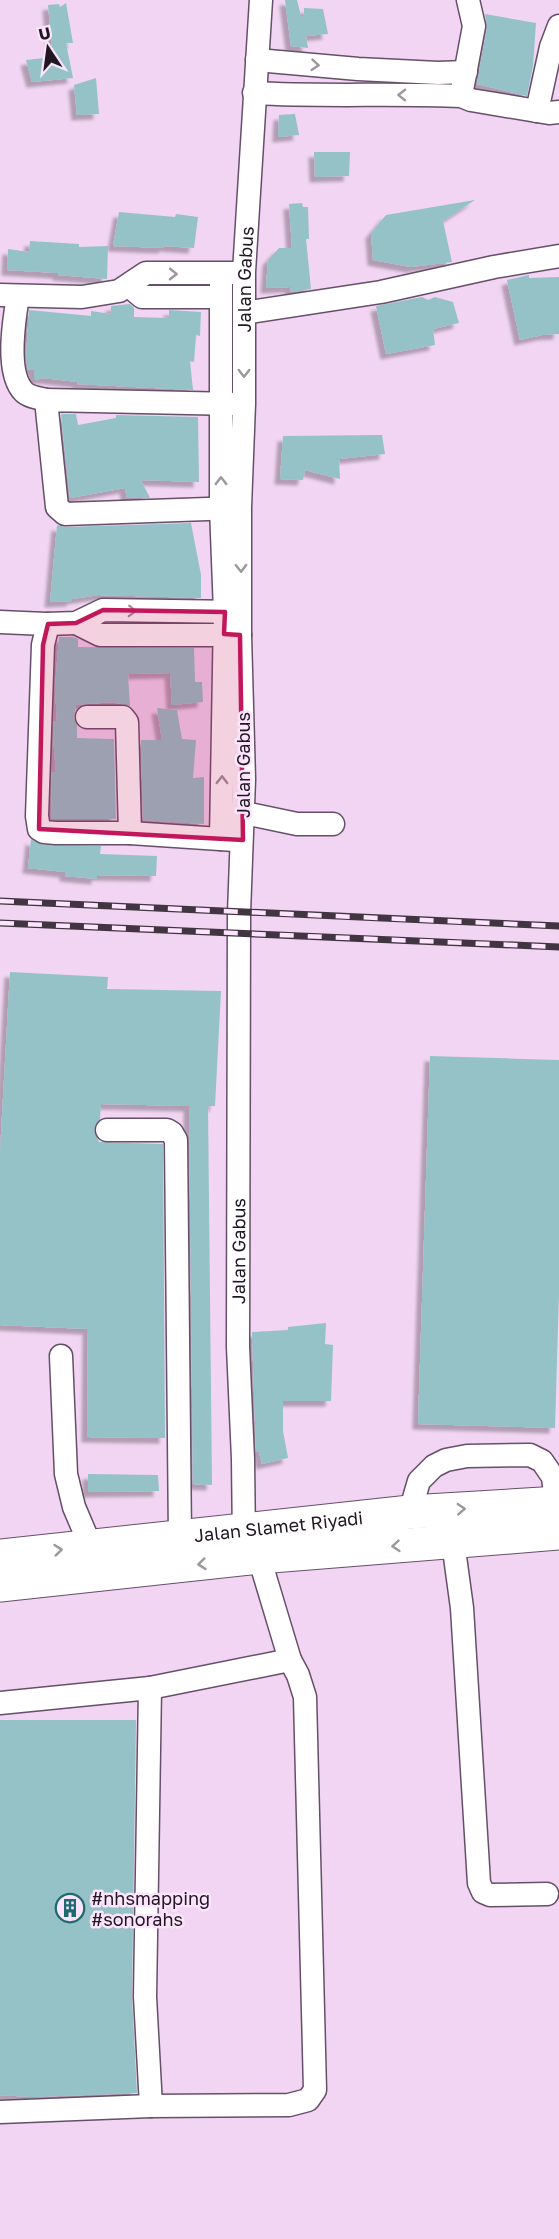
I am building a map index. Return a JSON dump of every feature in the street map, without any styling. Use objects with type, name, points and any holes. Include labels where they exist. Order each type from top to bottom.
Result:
[{"type":"highway","name":"Jalan Slamet Riyadi","points":[[0,1585],[249,1549],[410,1512],[558,1513]]},
{"type":"highway","name":"Jalan Slamet Riyadi","points":[[0,1556],[180,1538],[249,1549],[453,1542],[558,1513]]},
{"type":"street","name":"Jalan Gabus","points":[[233,404],[244,313],[244,272],[261,0]]},
{"type":"street","points":[[460,96],[474,26],[468,0]]},
{"type":"street","points":[[254,93],[306,96],[363,94],[460,96],[471,100],[548,112],[551,47],[559,26]]},
{"type":"street","points":[[257,60],[358,69],[466,72]]},
{"type":"street","points":[[244,313],[381,292],[494,267],[559,256]]},
{"type":"street","points":[[233,404],[46,400],[25,394],[14,371],[9,296],[82,297],[119,291],[146,273],[244,272]]},
{"type":"street","points":[[47,624],[48,633],[43,645],[37,816],[39,829],[56,833],[130,833],[232,840],[233,404],[220,297],[221,274]]},
{"type":"street","points":[[129,286],[142,297],[220,297]]},
{"type":"street","points":[[46,400],[57,507],[60,512],[65,514],[231,508]]},
{"type":"street","points":[[6,622],[76,623],[100,635],[233,623]]},
{"type":"street","name":"Jalan Gabus","points":[[0,2112],[151,2106],[289,2105],[308,2100],[315,2090],[305,1697],[249,1549],[243,1459],[238,1347],[239,913],[232,840],[243,813],[233,623]]},
{"type":"street","points":[[87,717],[123,717],[127,722],[130,833]]},
{"type":"street","points":[[243,813],[297,824],[333,824]]},
{"type":"street","points":[[107,1130],[167,1130],[176,1140],[180,1538]]},
{"type":"street","points":[[61,1356],[66,1474],[74,1507],[91,1547]]},
{"type":"street","points":[[410,1512],[419,1481],[434,1466],[446,1460],[466,1456],[530,1455],[542,1461],[554,1477],[558,1513]]},
{"type":"street","points":[[453,1542],[462,1608],[480,1883],[483,1892],[490,1895],[547,1894]]},
{"type":"street","points":[[0,1703],[150,1688],[290,1660]]},
{"type":"street","points":[[150,1688],[145,1997],[151,2106]]},
{"type":"highlighted area","points":[[103,610],[225,612],[224,634],[240,635],[243,840],[39,829],[43,645],[48,624],[76,623]]},
{"type":"building","points":[[285,0],[297,0],[301,16],[304,17],[304,8],[323,9],[328,34],[306,36],[308,48],[291,46]]},
{"type":"building","points":[[66,3],[73,43],[66,43],[73,78],[32,82],[26,60],[53,57],[48,5],[59,4],[60,7]]},
{"type":"building","points":[[485,14],[536,23],[533,66],[527,96],[477,84],[487,28]]},
{"type":"building","points":[[96,78],[99,114],[77,115],[74,85]]},
{"type":"building","points":[[295,114],[299,135],[278,137],[279,115]]},
{"type":"building","points":[[314,152],[350,152],[349,176],[315,177]]},
{"type":"building","points":[[475,200],[443,221],[452,262],[411,267],[373,260],[371,233],[386,215]]},
{"type":"building","points":[[302,203],[303,207],[308,207],[309,239],[306,239],[311,289],[291,292],[290,287],[266,288],[268,260],[279,248],[292,248],[289,204]]},
{"type":"building","points":[[119,212],[198,217],[194,248],[113,246]]},
{"type":"building","points":[[30,241],[79,244],[79,247],[108,246],[107,279],[7,270],[8,249],[29,252]]},
{"type":"building","points":[[529,275],[529,278],[559,277],[559,334],[520,340],[507,280]]},
{"type":"building","points":[[422,297],[428,300],[435,297],[453,302],[459,323],[433,329],[435,345],[386,354],[376,306]]},
{"type":"building","points":[[130,304],[134,308],[134,317],[169,318],[169,310],[201,312],[200,336],[196,335],[194,362],[190,361],[193,390],[77,384],[78,382],[43,378],[34,380],[34,370],[28,370],[26,358],[29,310],[91,316],[91,311],[111,314],[111,306]]},
{"type":"building","points":[[61,414],[76,414],[78,425],[116,418],[116,415],[198,417],[199,482],[141,480],[150,498],[127,498],[125,488],[70,498]]},
{"type":"building","points":[[382,435],[385,454],[339,459],[340,479],[305,470],[303,480],[280,479],[283,436]]},
{"type":"building","points":[[191,523],[201,575],[201,598],[99,595],[72,599],[72,601],[50,602],[57,525],[65,527]]},
{"type":"building","points":[[59,637],[78,639],[78,647],[194,648],[195,682],[202,682],[203,702],[172,705],[170,673],[128,674],[130,706],[112,702],[76,705],[74,718],[77,725],[77,738],[114,739],[116,819],[51,819],[52,772],[56,772],[53,736],[54,721],[57,721],[55,687]]},
{"type":"building","points":[[157,708],[177,710],[182,739],[196,740],[193,778],[204,777],[204,824],[143,820],[141,740],[162,740]]},
{"type":"building","points":[[31,839],[43,845],[101,846],[100,854],[157,856],[156,876],[97,875],[97,879],[65,876],[65,872],[28,868]]},
{"type":"building","points":[[10,972],[108,977],[107,989],[221,991],[215,1106],[208,1106],[212,1485],[193,1484],[189,1106],[101,1104],[100,1119],[94,1129],[99,1142],[163,1144],[165,1438],[87,1437],[88,1329],[0,1325],[0,1152]]},
{"type":"building","points":[[430,1056],[559,1060],[559,1292],[555,1428],[418,1424]]},
{"type":"building","points":[[326,1323],[325,1344],[333,1345],[331,1401],[283,1401],[283,1431],[288,1458],[262,1464],[259,1452],[256,1452],[252,1332],[288,1330],[288,1327]]},
{"type":"building","points":[[88,1474],[158,1475],[159,1491],[88,1492]]},
{"type":"building","name":"#nhsmapping #sonorahs","points":[[0,1720],[136,1720],[132,1997],[137,2093],[32,2097],[0,2095]]},
{"type":"railway","points":[[0,901],[559,926]]},
{"type":"railway","points":[[0,923],[559,947]]},
{"type":"place","name":"#nhsmapping #sonorahs","points":[[70,1908]]}]
